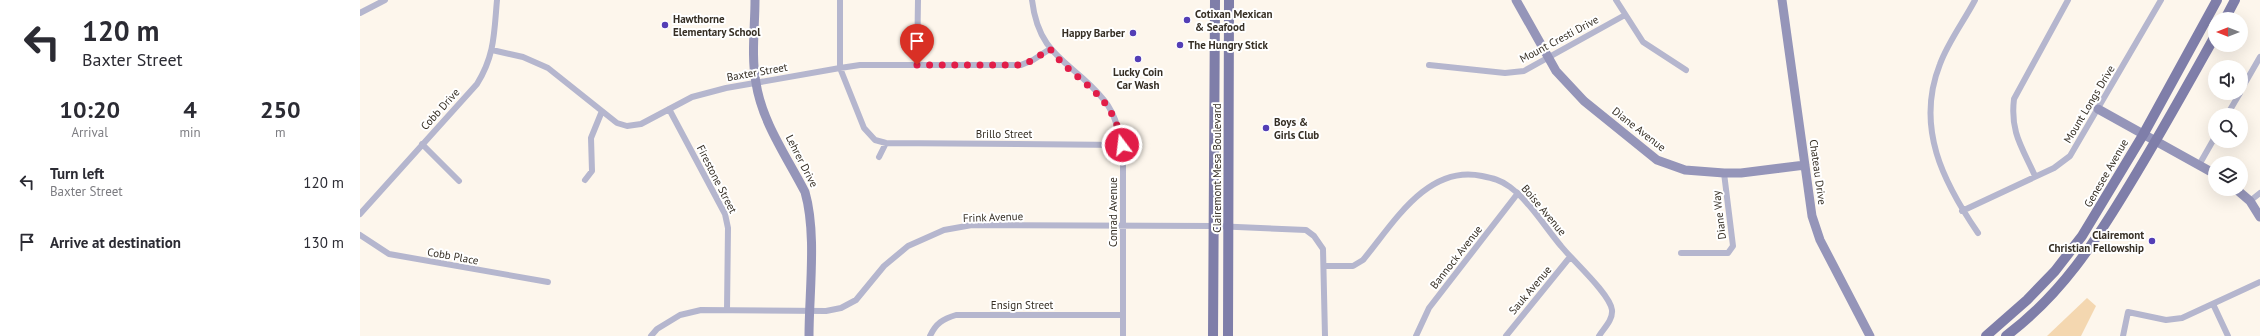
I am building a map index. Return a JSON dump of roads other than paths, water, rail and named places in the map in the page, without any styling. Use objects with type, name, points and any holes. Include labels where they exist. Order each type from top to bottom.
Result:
[{"type":"main road","name":"Clairemont Mesa Boulevard","points":[[1213,336],[1215,0]]},
{"type":"main road","name":"Clairemont Mesa Boulevard","points":[[1228,336],[1229,0]]},
{"type":"main road","name":"Genesee Avenue","points":[[1986,336],[2027,300],[2056,271],[2075,246],[2143,135],[2217,0]]},
{"type":"main road","points":[[2229,12],[2235,0]]},
{"type":"main road","points":[[2006,336],[2069,277],[2090,249],[2156,142],[2208,49]]},
{"type":"street","points":[[360,13],[385,0]]},
{"type":"street","name":"Cobb Drive","points":[[360,214],[477,84],[488,66],[492,50],[497,0]]},
{"type":"street","name":"Lehrer Drive","points":[[755,0],[754,54],[756,83],[765,116],[805,192],[808,205],[811,226],[809,336]]},
{"type":"street","points":[[840,0],[840,68],[864,128],[875,140],[886,144],[879,157]]},
{"type":"street","points":[[917,65],[918,0]]},
{"type":"street","name":"Conrad Avenue","points":[[1032,0],[1037,24],[1050,49],[1104,100],[1111,112],[1122,145],[1123,336]]},
{"type":"street","name":"Diane Avenue","points":[[1516,0],[1550,57],[1556,71],[1584,101],[1657,160],[1685,170],[1724,173],[1741,173],[1804,165]]},
{"type":"street","points":[[1616,0],[1643,42],[1686,70]]},
{"type":"street","name":"Chateau Drive","points":[[1782,0],[1812,216],[1820,240],[1870,336]]},
{"type":"street","points":[[1975,0],[1940,65],[1932,99],[1931,114],[1933,145],[1940,165],[1962,210],[1978,233]]},
{"type":"street","points":[[2035,176],[2014,131],[2012,117],[2014,99],[2068,0]]},
{"type":"street","name":"Mount Longs Drive","points":[[1962,210],[2054,168],[2070,156],[2161,0]]},
{"type":"street","name":"Mount Cresti Drive","points":[[1429,65],[1505,73],[1524,71],[1625,15]]},
{"type":"street","name":"Baxter Street","points":[[492,50],[523,57],[548,68],[602,112],[617,123],[627,126],[641,124],[692,97],[726,88],[860,65],[1021,65],[1033,60],[1050,49]]},
{"type":"street","points":[[2248,78],[2260,57]]},
{"type":"street","name":"Firestone Street","points":[[669,109],[725,214],[728,228],[727,310]]},
{"type":"street","points":[[2098,109],[2208,170]]},
{"type":"street","points":[[585,180],[592,171],[591,138],[602,112]]},
{"type":"street","points":[[422,144],[459,181]]},
{"type":"street","name":"Brillo Street","points":[[886,144],[1122,145]]},
{"type":"street","points":[[2199,165],[2208,148]]},
{"type":"street","name":"Boise Avenue","points":[[1325,266],[1353,266],[1363,260],[1418,194],[1434,182],[1455,175],[1470,173],[1503,182],[1518,194],[1570,258],[1608,298],[1612,310],[1610,320],[1599,336]]},
{"type":"street","name":"Diane Way","points":[[1681,253],[1728,253],[1733,246],[1724,173]]},
{"type":"street","points":[[2250,201],[2260,193]]},
{"type":"street","name":"Bannock Avenue","points":[[1416,336],[1429,308],[1518,194]]},
{"type":"street","points":[[2244,196],[2250,201],[2260,217]]},
{"type":"street","name":"Frink Avenue","points":[[651,336],[657,329],[680,315],[701,310],[809,311],[841,308],[856,300],[884,266],[908,246],[944,230],[972,226],[1214,226],[1306,230],[1314,236],[1323,248],[1325,266],[1325,336]]},
{"type":"street","name":"Cobb Place","points":[[360,235],[389,254],[548,282]]},
{"type":"street","name":"Sauk Avenue","points":[[1506,336],[1570,258]]},
{"type":"street","points":[[2123,336],[2128,312],[2166,320],[2182,318],[2260,282]]},
{"type":"street","points":[[2213,304],[2228,336]]},
{"type":"street","name":"Ensign Street","points":[[930,336],[934,328],[942,319],[956,315],[1123,315]]},
{"type":"place","name":"Cotixan Mexican & Seafood","points":[[1187,20]]},
{"type":"place","name":"Hawthorne Elementary School","points":[[665,25]]},
{"type":"place","name":"Happy Barber","points":[[1133,33]]},
{"type":"place","name":"The Hungry Stick","points":[[1180,45]]},
{"type":"place","name":"Lucky Coin Car Wash","points":[[1138,59]]},
{"type":"place","name":"Boys & Girls Club","points":[[1266,128]]},
{"type":"place","name":"Clairemont Christian Fellowship","points":[[2152,241]]}]
